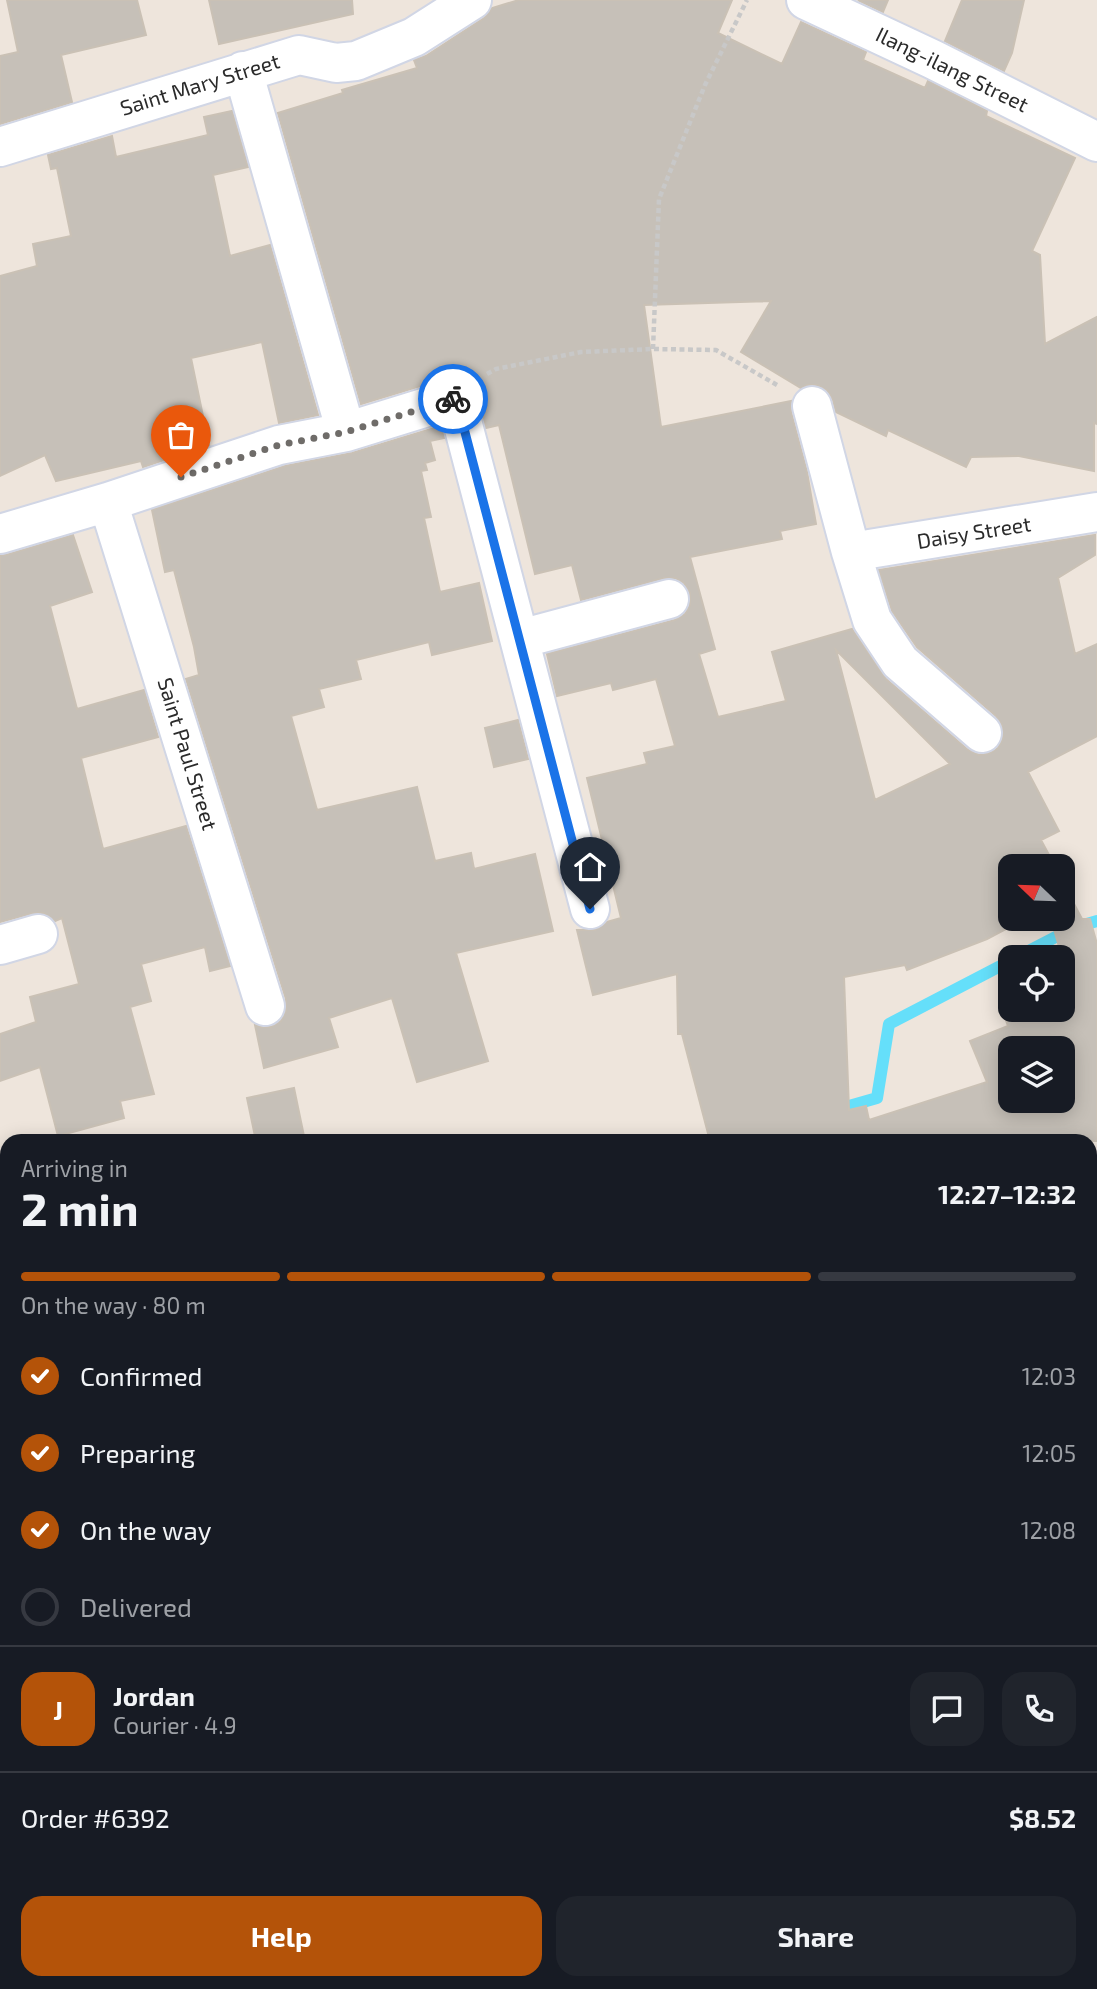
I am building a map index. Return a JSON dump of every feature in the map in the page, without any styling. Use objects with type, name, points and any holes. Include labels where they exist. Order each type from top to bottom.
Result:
[{"type":"street","name":"Saint Mary Street","points":[[0,147],[299,55],[336,63],[356,61],[414,37],[472,0]]},
{"type":"street","name":"Ilang-ilang Street","points":[[806,0],[932,59],[1097,142]]},
{"type":"street","points":[[243,71],[346,432]]},
{"type":"street","points":[[0,534],[108,502],[279,445],[346,432],[456,398],[590,909]]},
{"type":"street","points":[[813,406],[851,552],[872,620],[901,662],[982,733]]},
{"type":"street","name":"Saint Paul Street","points":[[108,502],[265,1006]]},
{"type":"street","name":"Daisy Street","points":[[851,552],[1097,512]]},
{"type":"street","points":[[520,639],[669,599]]},
{"type":"street","points":[[0,945],[38,934]]},
{"type":"path","points":[[653,349],[659,199],[705,85],[747,0]]},
{"type":"path","points":[[456,398],[470,383],[496,369],[580,352],[716,350],[813,406]]},
{"type":"building","points":[[7,0],[137,0],[146,35],[61,55],[72,102],[0,124],[0,56],[18,52]]},
{"type":"building","points":[[209,0],[352,0],[353,14],[219,44]]},
{"type":"building","points":[[519,0],[732,0],[718,33],[782,64],[801,22],[866,52],[863,60],[925,88],[928,81],[987,111],[986,116],[1075,158],[1032,251],[1040,255],[1045,344],[1097,317],[1094,471],[1019,456],[971,457],[966,467],[888,430],[886,436],[836,412],[827,390],[817,385],[801,388],[741,352],[771,301],[644,305],[661,427],[791,401],[791,412],[807,472],[816,524],[780,531],[782,539],[690,557],[715,649],[699,654],[718,717],[786,701],[772,652],[852,629],[886,679],[968,750],[979,755],[990,753],[998,748],[1003,738],[1002,725],[996,716],[917,647],[892,611],[879,570],[1095,535],[1095,555],[1058,578],[1075,654],[1097,644],[1097,736],[1028,772],[1059,831],[1041,840],[1049,854],[998,854],[998,931],[1002,931],[907,970],[905,965],[844,977],[849,1110],[866,1106],[869,1120],[987,1082],[970,1041],[1008,1026],[1007,1022],[1075,1022],[1075,945],[1059,945],[1054,931],[1075,931],[1075,906],[1082,919],[1090,919],[1097,944],[1097,1134],[708,1134],[682,1034],[678,1034],[677,974],[593,995],[577,930],[595,930],[607,922],[621,918],[587,778],[647,764],[644,753],[675,746],[656,679],[613,690],[611,683],[557,696],[547,654],[675,620],[685,614],[690,605],[690,593],[684,583],[675,578],[664,578],[581,600],[572,565],[535,574],[499,425],[486,428],[477,392],[471,382],[460,377],[450,377],[361,404],[278,113],[343,93],[342,90],[417,68],[414,60],[426,56],[484,18],[492,8]],"holes":[[[836,650],[950,764],[875,800]]]},
{"type":"building","points":[[858,0],[888,0],[883,12]]},
{"type":"building","points":[[962,0],[1024,0],[1012,53],[1004,71],[945,41]]},
{"type":"building","points":[[232,111],[248,167],[213,175],[230,256],[270,245],[318,415],[279,423],[262,342],[191,358],[209,445],[143,467],[141,461],[56,481],[45,455],[0,476],[0,276],[37,266],[33,244],[71,236],[57,168],[51,169],[48,155],[112,136],[116,157],[208,135],[204,117]]},
{"type":"building","points":[[441,426],[444,438],[430,441],[435,460],[425,463],[427,470],[421,471],[431,517],[424,518],[440,592],[479,583],[492,641],[432,655],[429,642],[356,660],[361,679],[319,689],[324,707],[291,716],[317,810],[417,787],[435,861],[471,853],[474,869],[535,854],[553,931],[456,953],[488,1061],[417,1082],[392,998],[329,1018],[338,1047],[264,1068],[255,1025],[271,1027],[281,1021],[286,1011],[286,999],[186,679],[199,675],[194,647],[174,570],[165,572],[152,510],[285,466],[352,453]]},
{"type":"building","points":[[73,535],[92,592],[50,606],[77,709],[144,690],[158,737],[81,758],[103,849],[186,826],[230,966],[210,971],[205,947],[141,964],[151,1001],[130,1007],[154,1094],[120,1101],[124,1118],[65,1134],[57,1134],[40,1067],[0,1081],[0,1034],[36,1022],[30,997],[79,984],[62,918],[55,921],[44,913],[33,913],[0,922],[0,555]]},
{"type":"building","points":[[518,720],[528,759],[494,767],[485,728]]},
{"type":"building","points":[[294,1088],[304,1134],[255,1134],[247,1098]]},
{"type":"waterway","points":[[1040,945],[1073,928],[1097,921]]},
{"type":"waterway","points":[[835,1110],[877,1098],[889,1024],[998,967]]},
{"type":"way so far","points":[[181,477],[279,445],[346,432],[453,399]]},
{"type":"route","points":[[453,399],[456,398],[590,909]]}]
